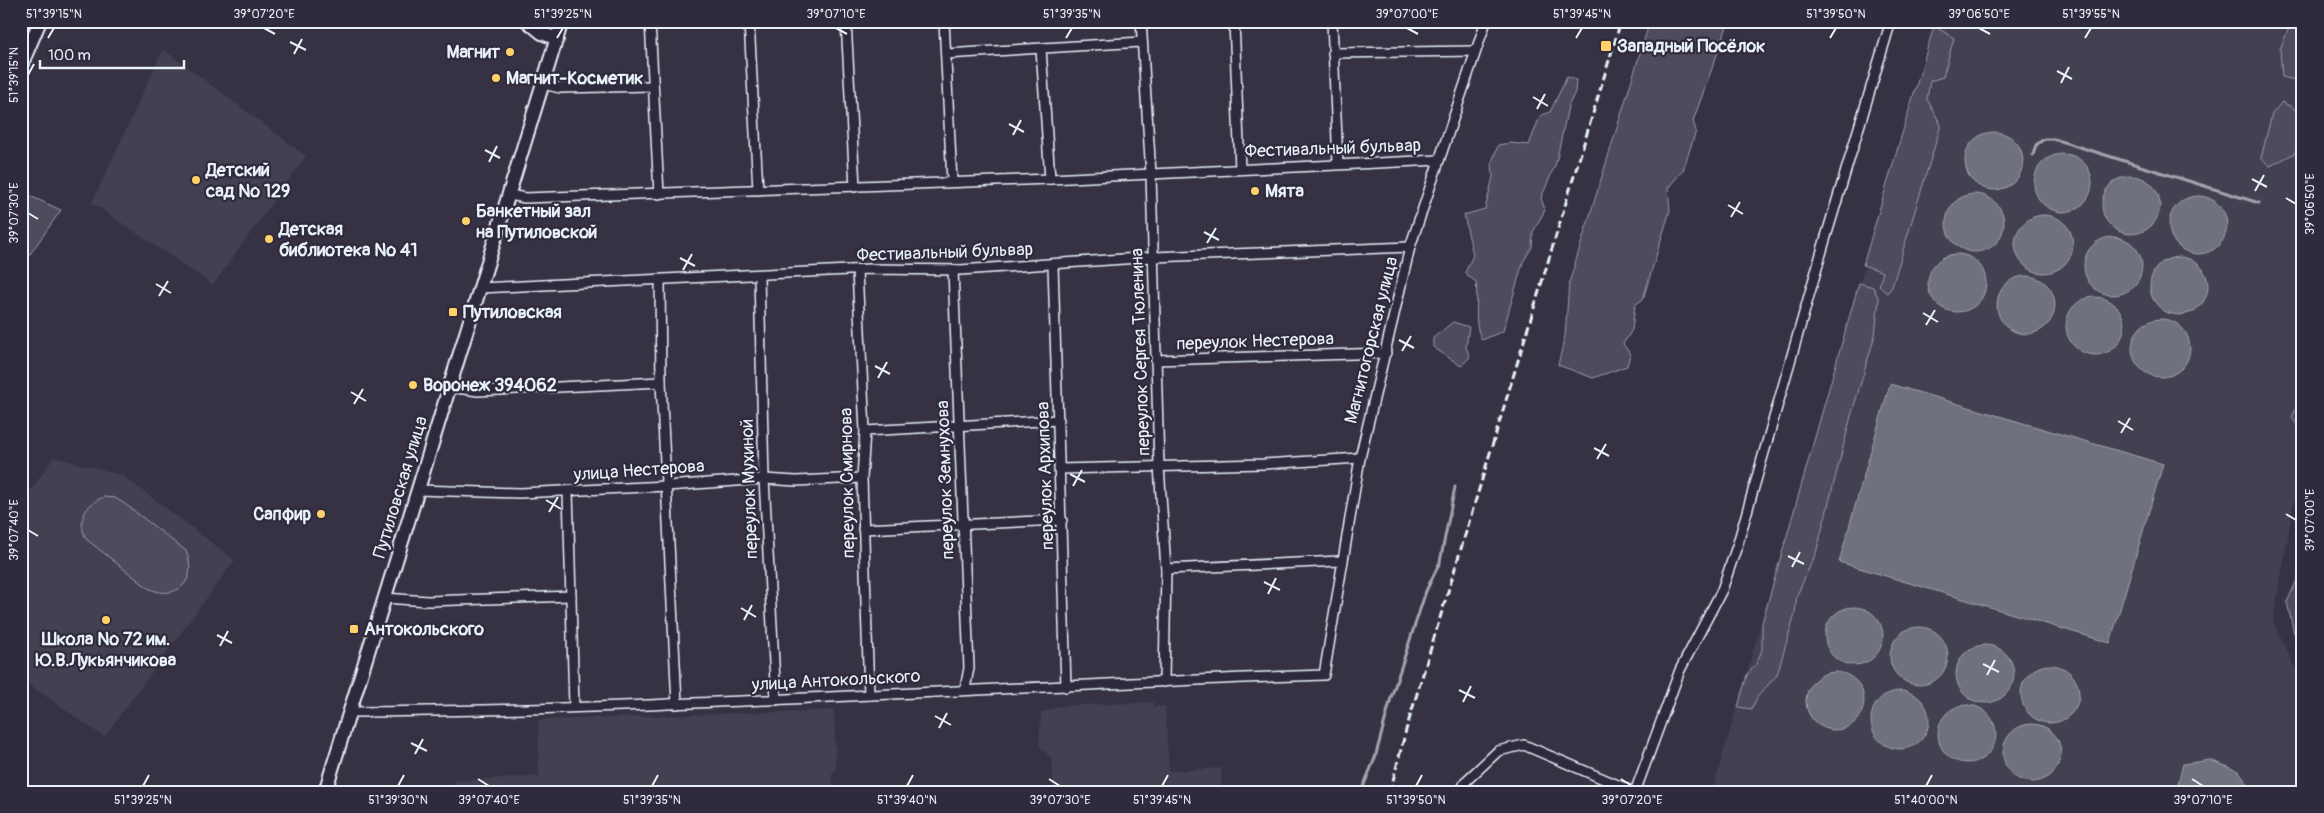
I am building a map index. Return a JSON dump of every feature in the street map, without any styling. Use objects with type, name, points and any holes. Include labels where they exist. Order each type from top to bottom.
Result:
[{"type":"street","points":[[21,66],[40,21]]},
{"type":"street","points":[[527,21],[542,33],[557,39]]},
{"type":"street","name":"Путиловская улица","points":[[325,792],[562,21]]},
{"type":"street","points":[[650,21],[659,194]]},
{"type":"street","points":[[749,21],[758,190]]},
{"type":"street","points":[[846,21],[855,187]]},
{"type":"street","points":[[944,21],[952,182]]},
{"type":"street","name":"переулок Сергея Тюленина","points":[[1141,21],[1151,174],[1159,466],[1166,568],[1164,682]]},
{"type":"street","points":[[1234,21],[1240,168]]},
{"type":"street","points":[[1332,21],[1338,164]]},
{"type":"street","name":"Магнитогорская улица","points":[[1324,676],[1341,561],[1360,458],[1410,247],[1486,21]]},
{"type":"street","points":[[1460,792],[1466,781],[1498,751],[1524,745],[1634,792],[1680,670],[1722,590],[1738,543],[1822,250],[1891,21]]},
{"type":"street","points":[[946,54],[1142,42]]},
{"type":"street","points":[[1041,49],[1050,179]]},
{"type":"street","points":[[1333,52],[1475,51]]},
{"type":"street","points":[[543,84],[560,88],[653,86]]},
{"type":"street","name":"Фестивальный бульвар","points":[[510,195],[525,198],[855,187],[1439,160]]},
{"type":"street","name":"Фестивальный бульвар","points":[[480,288],[660,281],[870,269],[953,270],[1154,257],[1410,247]]},
{"type":"street","name":"переулок Архипова","points":[[1053,265],[1066,687]]},
{"type":"street","name":"переулок Земнухова","points":[[953,270],[969,668],[965,689]]},
{"type":"street","name":"переулок Смирнова","points":[[857,271],[865,431],[862,478],[869,695]]},
{"type":"street","name":"переулок Мухиной","points":[[759,276],[764,479],[776,700]]},
{"type":"street","points":[[660,281],[661,382],[677,704]]},
{"type":"street","name":"переулок Нестерова","points":[[1156,360],[1386,353]]},
{"type":"street","points":[[449,388],[478,391],[661,382]]},
{"type":"street","points":[[865,431],[1059,420]]},
{"type":"street","points":[[1059,469],[1264,464],[1360,458]]},
{"type":"street","name":"улица Нестерова","points":[[418,490],[520,493],[764,479],[796,481],[862,478]]},
{"type":"street","points":[[568,491],[574,707]]},
{"type":"street","points":[[863,529],[962,523],[1062,520]]},
{"type":"street","points":[[1166,568],[1341,561]]},
{"type":"street","points":[[384,598],[428,602],[571,596]]},
{"type":"street","name":"улица Антокольского","points":[[349,712],[677,704],[965,689],[1066,687],[1324,676]]},
{"type":"shaded area","points":[[1650,21],[1729,21],[1693,121],[1696,131],[1683,170],[1668,188],[1670,210],[1643,299],[1635,305],[1632,330],[1623,344],[1630,354],[1627,366],[1593,378],[1558,365],[1565,336],[1569,283]]},
{"type":"shaded area","points":[[1936,21],[2281,21],[2303,30],[2303,451],[2273,621],[2303,685],[2303,792],[1712,792]]},
{"type":"shaded area","points":[[2292,21],[2303,21],[2303,82],[2282,77],[2280,49]]},
{"type":"shaded area","points":[[1934,26],[1954,38],[1943,77],[1930,81],[1927,99],[1941,125],[1892,287],[1887,293],[1879,286],[1883,272],[1863,265]]},
{"type":"shaded area","name":"Детский сад № 129","points":[[163,49],[306,156],[213,285],[92,203]]},
{"type":"shaded area","points":[[1567,77],[1576,80],[1575,92],[1568,107],[1556,163],[1541,198],[1545,210],[1533,232],[1532,247],[1523,262],[1503,331],[1482,340],[1476,319],[1476,282],[1465,273],[1473,255],[1464,215],[1485,209],[1493,177],[1492,162],[1498,145],[1510,143],[1529,145],[1540,116],[1550,112]]},
{"type":"shaded area","points":[[2282,102],[2295,109],[2303,125],[2295,153],[2270,166],[2261,158],[2272,114]]},
{"type":"shaded area","points":[[21,192],[61,210],[21,267]]},
{"type":"shaded area","points":[[1859,283],[1873,287],[1879,299],[1875,335],[1851,416],[1816,553],[1797,595],[1795,613],[1777,675],[1758,696],[1751,709],[1738,707],[1747,675],[1756,664],[1762,650],[1762,623]]},
{"type":"shaded area","points":[[1453,322],[1469,327],[1466,347],[1470,357],[1461,366],[1433,347],[1433,338]]},
{"type":"shaded area","points":[[2303,394],[2303,435],[2292,417]]},
{"type":"shaded area","name":"Школа № 72 им. Ю.В.Лукьянчикова","points":[[54,457],[122,475],[235,560],[104,737],[21,679],[21,504]]},
{"type":"shaded area","points":[[104,497],[115,498],[125,504],[186,551],[189,571],[187,580],[182,586],[168,592],[158,592],[148,588],[86,539],[82,526],[84,514],[91,504]]},
{"type":"shaded area","points":[[2303,567],[2303,641],[2294,633],[2287,602]]},
{"type":"shaded area","points":[[1153,702],[1153,707],[1165,706],[1169,771],[1221,768],[1222,792],[1053,792],[1052,759],[1039,746],[1041,713],[1059,706]]},
{"type":"shaded area","points":[[834,710],[836,769],[832,775],[833,792],[452,792],[454,791],[454,781],[539,776],[538,720]]},
{"type":"water","points":[[1988,132],[2000,132],[2015,140],[2023,155],[2023,167],[2015,182],[2000,190],[1988,190],[1973,182],[1965,167],[1965,155],[1973,140]]},
{"type":"water","points":[[2057,154],[2069,154],[2084,162],[2092,177],[2092,189],[2084,204],[2069,212],[2057,212],[2042,204],[2034,189],[2034,177],[2042,162]]},
{"type":"water","points":[[2125,176],[2137,176],[2152,184],[2160,199],[2160,211],[2152,226],[2137,234],[2125,234],[2110,226],[2102,211],[2102,199],[2110,184]]},
{"type":"water","points":[[1969,194],[1981,194],[1996,202],[2004,217],[2004,229],[1996,244],[1981,252],[1969,252],[1954,244],[1946,229],[1946,217],[1954,202]]},
{"type":"water","points":[[2192,196],[2204,196],[2219,204],[2227,219],[2227,231],[2219,246],[2204,254],[2192,254],[2177,246],[2169,231],[2169,219],[2177,204]]},
{"type":"water","points":[[2038,215],[2050,215],[2065,223],[2073,238],[2073,250],[2065,265],[2050,273],[2038,273],[2023,265],[2015,250],[2015,238],[2023,223]]},
{"type":"water","points":[[2107,237],[2119,237],[2134,245],[2142,260],[2142,272],[2134,287],[2119,295],[2107,295],[2092,287],[2084,272],[2084,260],[2092,245]]},
{"type":"water","points":[[1951,254],[1963,254],[1978,262],[1986,277],[1986,289],[1978,304],[1963,312],[1951,312],[1936,304],[1928,289],[1928,277],[1936,262]]},
{"type":"water","points":[[2173,257],[2185,257],[2200,265],[2208,280],[2208,292],[2200,307],[2185,315],[2173,315],[2158,307],[2150,292],[2150,280],[2158,265]]},
{"type":"water","points":[[2020,276],[2032,276],[2047,284],[2055,299],[2055,311],[2047,326],[2032,334],[2020,334],[2005,326],[1997,311],[1997,299],[2005,284]]},
{"type":"water","points":[[2089,297],[2101,297],[2116,305],[2124,320],[2124,332],[2116,347],[2101,355],[2089,355],[2074,347],[2066,332],[2066,320],[2074,305]]},
{"type":"water","points":[[2155,319],[2167,319],[2182,327],[2190,342],[2190,354],[2182,369],[2167,377],[2155,377],[2140,369],[2132,354],[2132,342],[2140,327]]},
{"type":"water","points":[[1890,384],[2163,464],[2110,643],[1839,562]]},
{"type":"water","points":[[1848,607],[1860,607],[1875,615],[1883,630],[1883,642],[1875,657],[1860,665],[1848,665],[1833,657],[1825,642],[1825,630],[1833,615]]},
{"type":"water","points":[[1913,627],[1925,627],[1940,635],[1948,650],[1948,662],[1940,677],[1925,685],[1913,685],[1898,677],[1890,662],[1890,650],[1898,635]]},
{"type":"water","points":[[1979,645],[1991,645],[2006,653],[2014,668],[2014,680],[2006,695],[1991,703],[1979,703],[1964,695],[1956,680],[1956,668],[1964,653]]},
{"type":"water","points":[[2044,665],[2056,665],[2071,673],[2079,688],[2079,700],[2071,715],[2056,723],[2044,723],[2029,715],[2021,700],[2021,688],[2029,673]]},
{"type":"water","points":[[1829,672],[1841,672],[1856,680],[1864,695],[1864,707],[1856,722],[1841,730],[1829,730],[1814,722],[1806,707],[1806,695],[1814,680]]},
{"type":"water","points":[[1894,691],[1906,691],[1921,699],[1929,714],[1929,726],[1921,741],[1906,749],[1894,749],[1879,741],[1871,726],[1871,714],[1879,699]]},
{"type":"water","points":[[1961,705],[1973,705],[1988,713],[1996,728],[1996,740],[1988,755],[1973,763],[1961,763],[1946,755],[1938,740],[1938,728],[1946,713]]},
{"type":"water","points":[[2026,724],[2038,724],[2053,732],[2061,747],[2061,759],[2053,774],[2038,782],[2026,782],[2011,774],[2003,759],[2003,747],[2011,732]]},
{"type":"water","points":[[2210,760],[2239,771],[2251,789],[2250,792],[2176,792],[2183,764]]},
{"type":"waterway","points":[[2033,155],[2036,145],[2044,139],[2054,139],[2259,203]]},
{"type":"waterway","points":[[1361,792],[1375,758],[1391,698],[1426,591],[1440,562],[1455,487]]},
{"type":"railway","points":[[1390,792],[1406,730],[1621,21]]},
{"type":"place","name":"Западный Посёлок","points":[[1606,46]]},
{"type":"place","name":"Магнит","points":[[510,52]]},
{"type":"place","name":"Магнит-Косметик","points":[[496,78]]},
{"type":"place","name":"Детский сад № 129","points":[[196,180]]},
{"type":"place","name":"Мята","points":[[1255,191]]},
{"type":"place","name":"Банкетный зал на Путиловской","points":[[466,221]]},
{"type":"place","name":"Детская библиотека № 41","points":[[269,239]]},
{"type":"place","name":"Путиловская","points":[[453,312]]},
{"type":"place","name":"Воронеж 394062","points":[[413,385]]},
{"type":"place","name":"Сапфир","points":[[321,514]]},
{"type":"place","name":"Школа № 72 им. Ю.В.Лукьянчикова","points":[[106,620]]},
{"type":"place","name":"Антокольского","points":[[354,629]]}]
